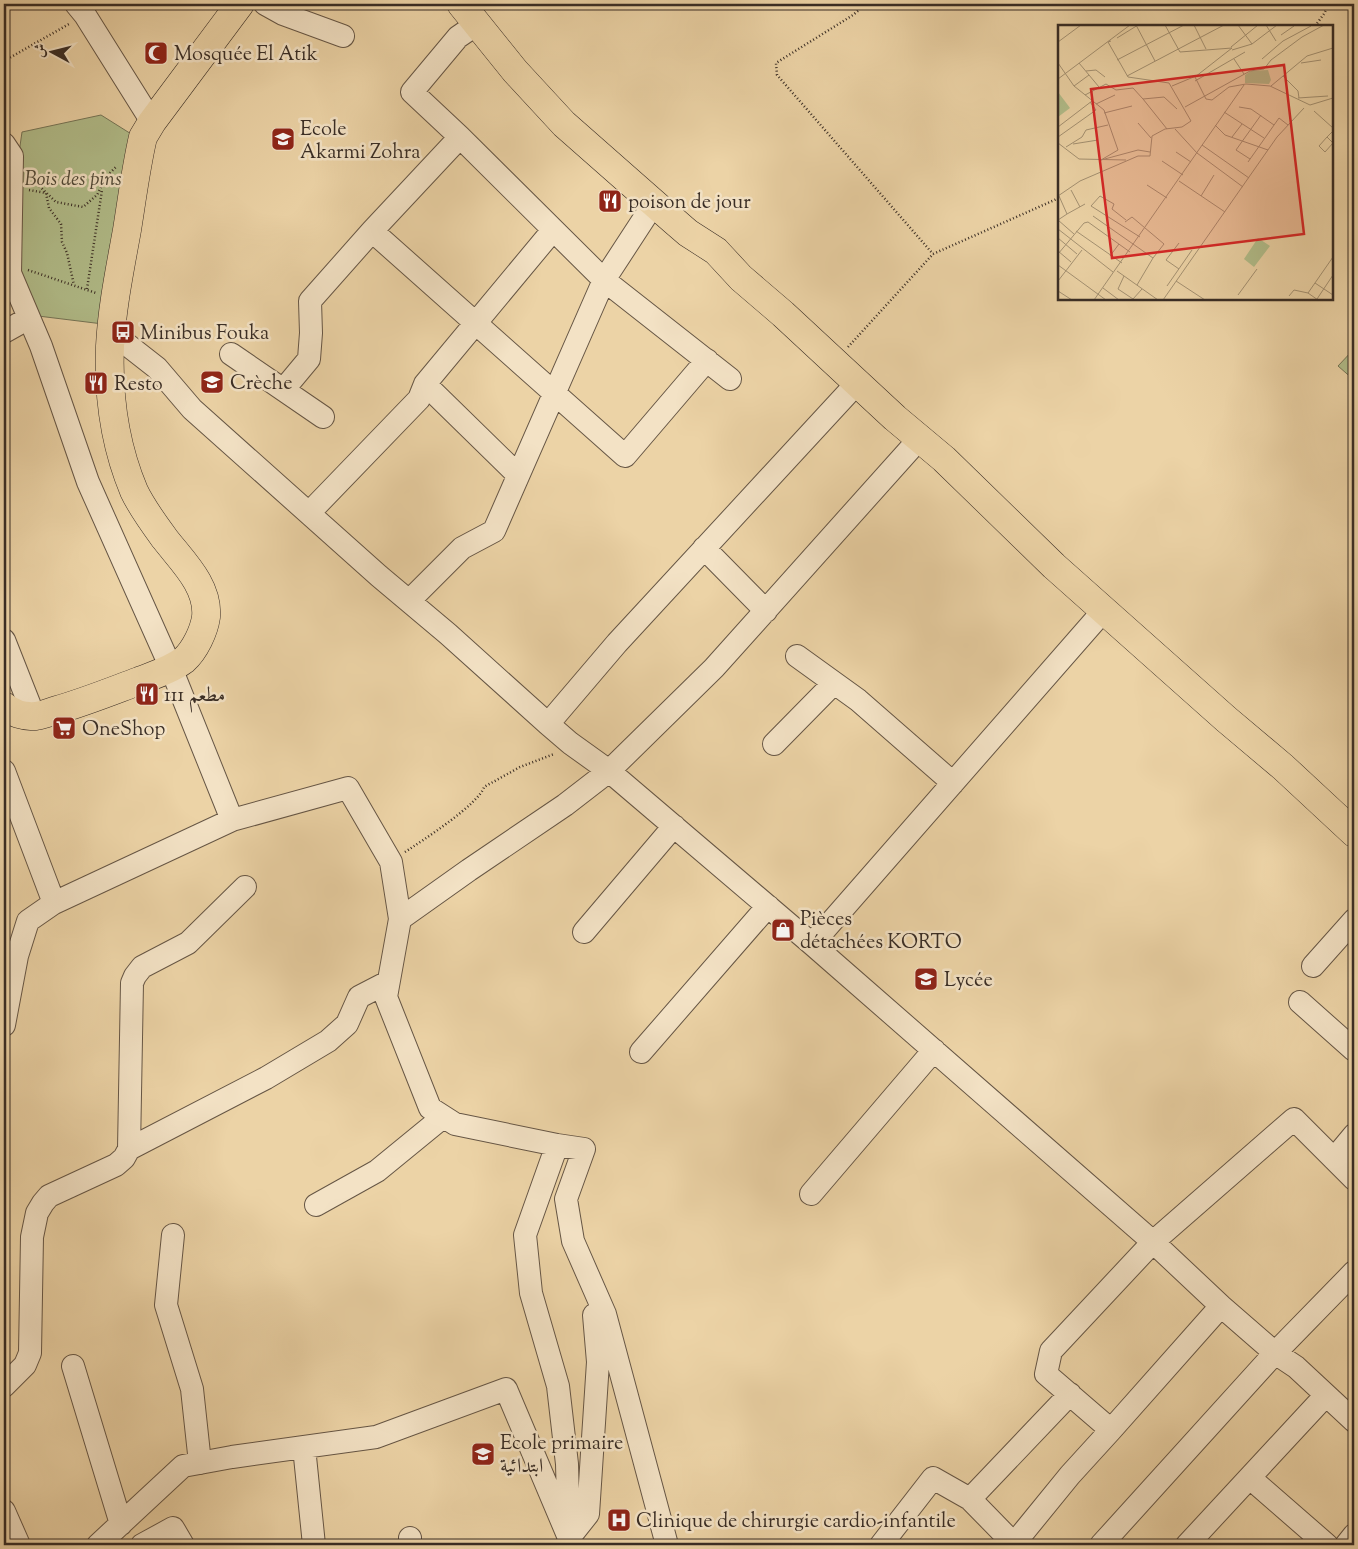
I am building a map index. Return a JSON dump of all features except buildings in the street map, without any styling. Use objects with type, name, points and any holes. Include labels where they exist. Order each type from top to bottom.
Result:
[{"type":"main road","points":[[4,706],[16,713],[34,716],[87,701],[171,668],[184,660],[199,639],[205,623],[205,599],[194,577],[152,521],[135,492],[121,454],[110,377],[111,332],[115,298],[143,137],[152,122],[240,4]]},
{"type":"main road","points":[[470,13],[515,71],[564,124],[688,233],[716,250],[741,278],[944,459],[1054,566],[1105,609],[1226,719],[1283,767],[1354,833]]},
{"type":"street","points":[[266,4],[283,14],[343,36]]},
{"type":"street","points":[[87,7],[152,122]]},
{"type":"street","points":[[470,13],[458,37],[412,92],[604,280],[730,379]]},
{"type":"street","points":[[284,390],[309,360],[311,333],[310,301],[460,137]]},
{"type":"street","points":[[4,144],[12,156],[10,273],[41,346],[88,482],[171,668],[232,820]]},
{"type":"street","points":[[409,601],[462,548],[494,530],[604,280],[648,214],[657,205]]},
{"type":"street","points":[[309,513],[419,398],[425,384],[553,230]]},
{"type":"street","points":[[372,231],[625,456],[708,360]]},
{"type":"street","points":[[4,332],[29,318]]},
{"type":"street","points":[[111,332],[156,368],[192,409],[548,724],[570,743],[609,771],[812,944],[1152,1242],[1220,1306],[1275,1353],[1296,1367],[1354,1421]]},
{"type":"street","points":[[231,354],[323,417]]},
{"type":"street","points":[[548,724],[617,643],[858,382]]},
{"type":"street","points":[[425,384],[518,476]]},
{"type":"street","points":[[400,919],[565,805],[609,771],[714,668],[920,438]]},
{"type":"street","points":[[704,548],[766,610]]},
{"type":"street","points":[[812,944],[1105,609]]},
{"type":"street","points":[[4,640],[34,716]]},
{"type":"street","points":[[797,656],[858,700],[953,783]]},
{"type":"street","points":[[774,744],[834,683]]},
{"type":"street","points":[[4,771],[54,903]]},
{"type":"street","points":[[4,1024],[17,956],[28,922],[54,903],[232,820],[348,788],[391,862],[400,919],[386,997],[430,1108],[455,1124],[584,1149],[566,1199],[573,1240],[605,1314],[667,1545]]},
{"type":"street","points":[[584,932],[674,826]]},
{"type":"street","points":[[4,1386],[25,1365],[30,1353],[32,1236],[37,1213],[49,1196],[116,1165],[124,1158],[129,1149],[132,983],[135,976],[142,967],[188,943],[244,887]]},
{"type":"street","points":[[641,1052],[768,906]]},
{"type":"street","points":[[1313,966],[1354,920]]},
{"type":"street","points":[[129,1149],[266,1078],[328,1042],[347,1024],[359,997],[388,982]]},
{"type":"street","points":[[1300,1002],[1354,1050]]},
{"type":"street","points":[[812,1194],[934,1050]]},
{"type":"street","points":[[316,1205],[377,1171],[444,1117]]},
{"type":"street","points":[[1112,1430],[1046,1374],[1051,1351],[1152,1242],[1294,1119],[1353,1176]]},
{"type":"street","points":[[1334,1159],[1354,1136]]},
{"type":"street","points":[[557,1145],[525,1235],[531,1293],[558,1386],[567,1464],[568,1542]]},
{"type":"street","points":[[173,1235],[166,1304],[192,1389],[200,1463]]},
{"type":"street","points":[[1101,1545],[1275,1353],[1354,1272]]},
{"type":"street","points":[[568,1542],[588,1514],[598,1362],[590,1279]]},
{"type":"street","points":[[881,1545],[933,1478],[970,1499],[1014,1544],[1070,1474],[1112,1430],[1220,1306]]},
{"type":"street","points":[[73,1366],[121,1524]]},
{"type":"street","points":[[98,1545],[183,1466],[376,1437],[506,1389],[568,1542]]},
{"type":"street","points":[[970,1499],[1070,1394]]},
{"type":"street","points":[[1187,1545],[1326,1395]]},
{"type":"street","points":[[304,1447],[314,1545]]},
{"type":"street","points":[[1250,1478],[1327,1545]]},
{"type":"street","points":[[4,1511],[19,1545]]},
{"type":"street","points":[[142,1545],[173,1528],[183,1545]]},
{"type":"street","points":[[1346,1545],[1354,1535]]},
{"type":"path","points":[[866,4],[853,15],[776,63],[778,75],[933,254]]},
{"type":"path","points":[[1316,25],[1329,4]]},
{"type":"path","points":[[4,61],[87,7]]},
{"type":"path","points":[[30,174],[34,181],[56,202],[83,206],[97,196],[107,176],[121,162],[132,157],[140,158]]},
{"type":"path","points":[[87,289],[102,186]]},
{"type":"path","points":[[32,190],[46,193]]},
{"type":"path","points":[[46,193],[49,208],[61,224],[62,242],[67,253],[74,285]]},
{"type":"path","points":[[835,361],[933,254],[1058,198]]},
{"type":"path","points":[[10,264],[115,298]]},
{"type":"path","points":[[391,862],[437,831],[470,805],[482,793],[484,787],[520,767],[557,752],[570,743]]},
{"type":"green space","name":"Bois des pins","points":[[101,115],[136,137],[103,324],[38,316],[15,265],[19,153],[22,132]]},
{"type":"green space","points":[[1354,349],[1354,380],[1338,366]]},
{"type":"place","name":"Mosquée El Atik","points":[[156,53]]},
{"type":"place","name":"Ecole Akarmi Zohra","points":[[283,139]]},
{"type":"place","name":"poison de jour","points":[[610,201]]},
{"type":"place","name":"Minibus Fouka","points":[[123,332]]},
{"type":"place","name":"Crèche","points":[[212,382]]},
{"type":"place","name":"Resto","points":[[96,383]]},
{"type":"place","name":"مطعم 111","points":[[147,694]]},
{"type":"place","name":"OneShop","points":[[64,728]]},
{"type":"place","name":"Pièces détachées KORTO","points":[[783,930]]},
{"type":"place","name":"Lycée","points":[[926,979]]},
{"type":"place","name":"Ecole primaire ابتدائية","points":[[483,1454]]},
{"type":"place","name":"Clinique de chirurgie cardio-infantile","points":[[619,1520]]}]
